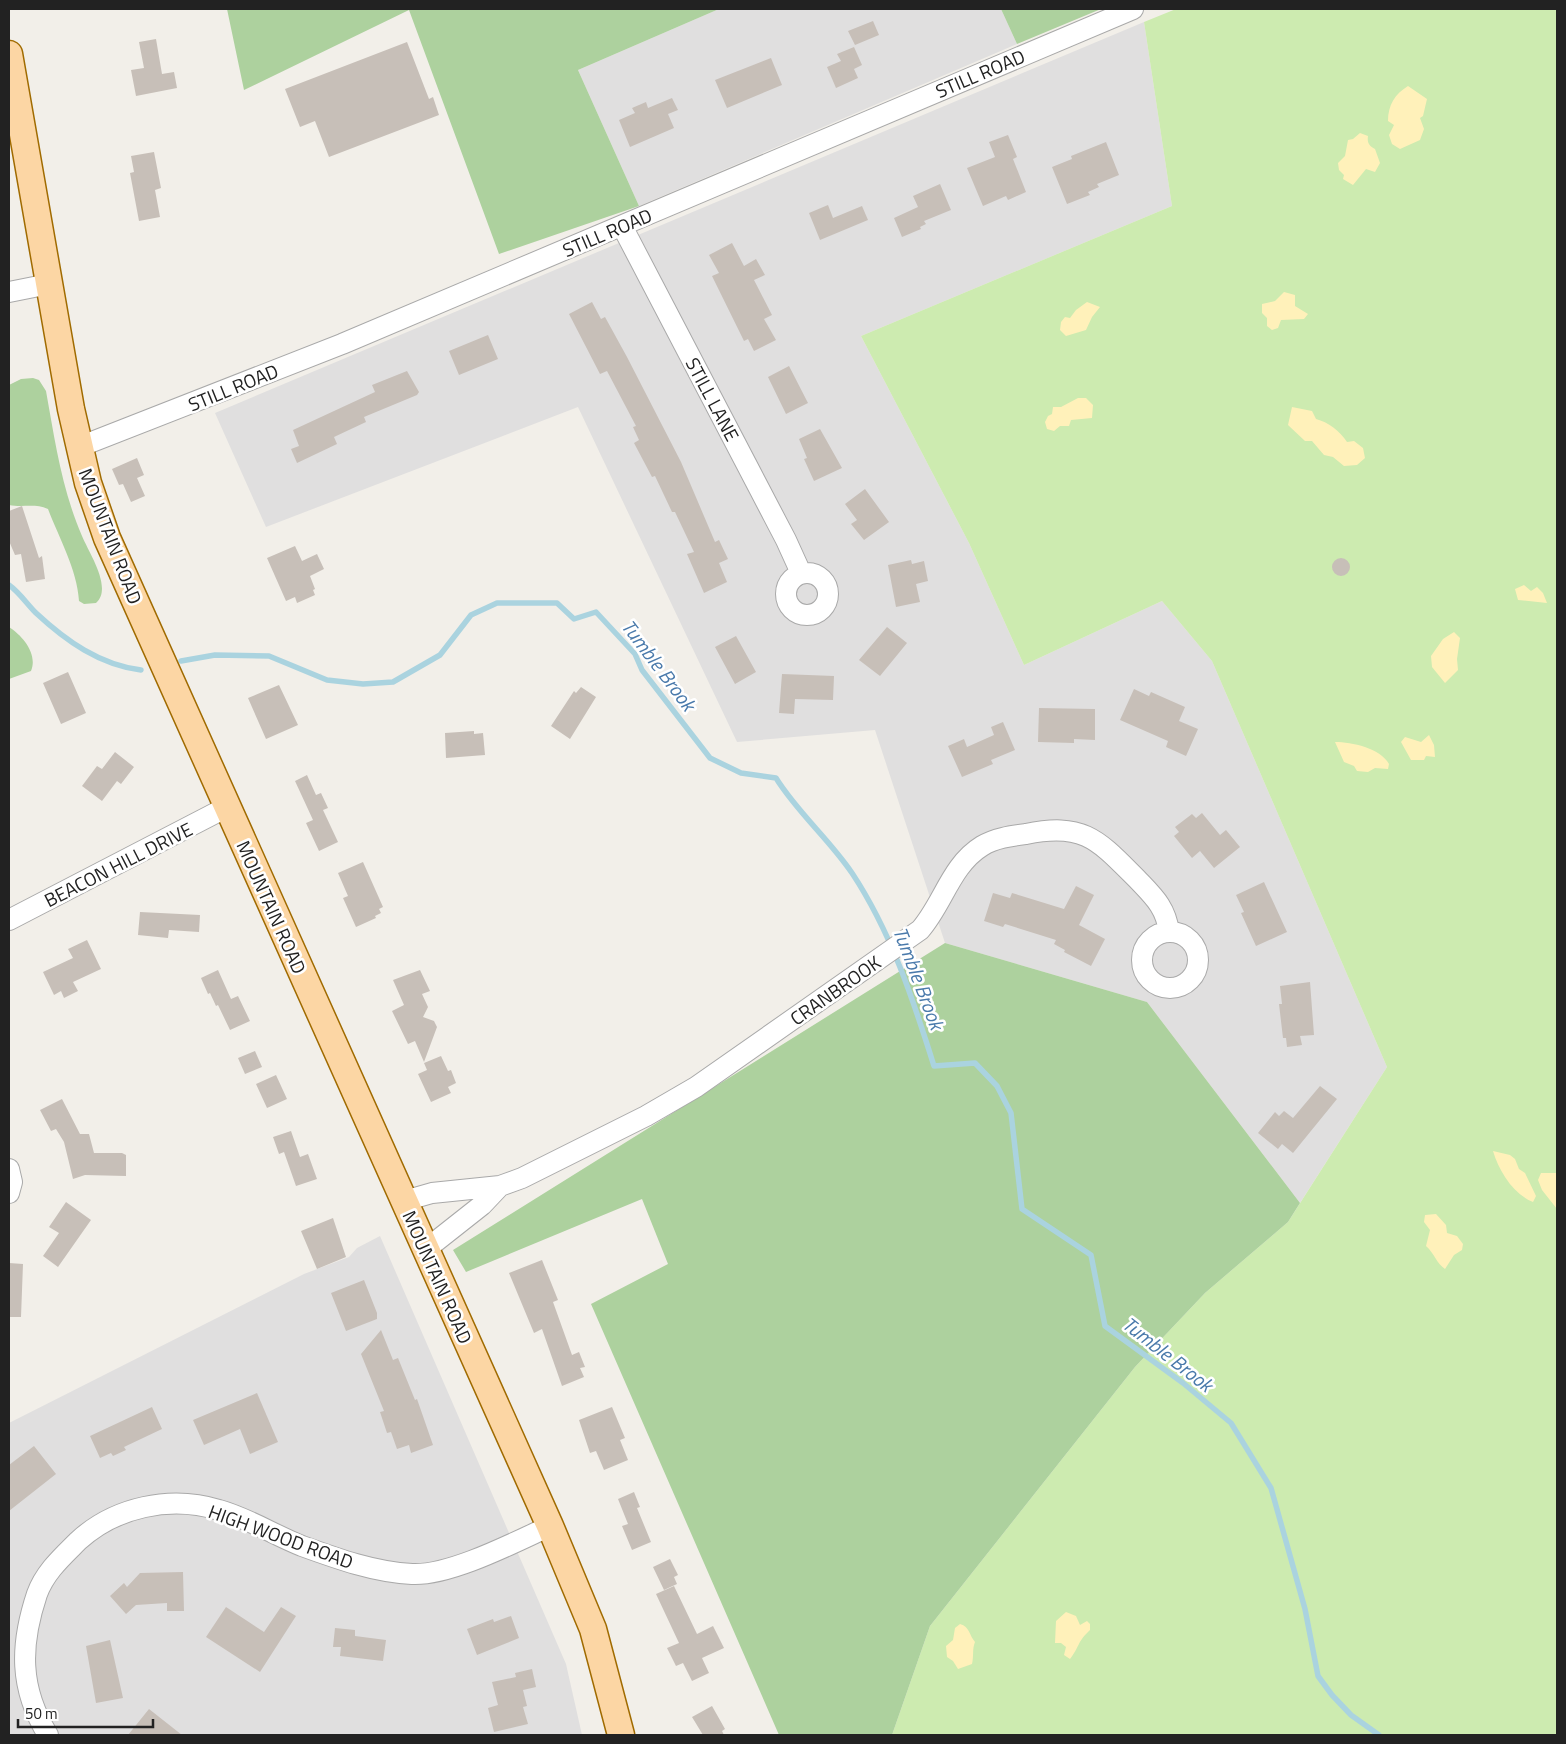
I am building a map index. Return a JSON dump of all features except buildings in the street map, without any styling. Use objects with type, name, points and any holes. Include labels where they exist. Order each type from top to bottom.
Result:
[{"type":"main road","name":"MOUNTAIN ROAD","points":[[9,54],[79,447],[88,483],[107,538],[550,1526],[592,1629],[620,1735]]},
{"type":"street","name":"STILL ROAD","points":[[79,447],[342,344],[1133,9]]},
{"type":"street","name":"STILL LANE","points":[[622,226],[786,540],[801,573]]},
{"type":"street","points":[[9,292],[49,284]]},
{"type":"street","name":"BEACON HILL DRIVE","points":[[9,920],[227,807]]},
{"type":"street","name":"CRANBROOK","points":[[404,1201],[432,1192],[500,1186],[522,1178],[637,1120],[696,1087],[920,930],[930,919],[953,877],[971,854],[998,839],[1045,830],[1074,830],[1104,846],[1153,895],[1167,916],[1169,932]]},
{"type":"street","points":[[9,1169],[12,1182],[9,1193]]},
{"type":"street","name":"CRANBROOK","points":[[426,1250],[482,1205],[500,1186]]},
{"type":"street","name":"HIGH WOOD ROAD","points":[[48,1735],[31,1703],[25,1667],[24,1639],[30,1615],[41,1582],[59,1559],[86,1534],[110,1517],[162,1503],[212,1508],[302,1546],[374,1570],[414,1574],[458,1566],[550,1526]]},
{"type":"shaded area","points":[[719,9],[1001,9],[1017,44],[639,206],[578,70]]},
{"type":"shaded area","points":[[1144,22],[1172,206],[861,336],[969,543],[1024,665],[1162,601],[1212,661],[1387,1067],[1300,1203],[1147,1002],[945,943],[875,730],[737,742],[578,407],[266,527],[215,413]]},
{"type":"shaded area","points":[[380,1236],[566,1664],[582,1735],[9,1735],[9,1423],[304,1274],[349,1257],[357,1248]]},
{"type":"green space","points":[[227,9],[719,9],[578,70],[639,206],[499,254],[409,10],[244,90]]},
{"type":"green space","points":[[1001,9],[1101,9],[1017,44]]},
{"type":"green space","points":[[1176,9],[1557,9],[1557,1735],[892,1735],[930,1626],[1135,1367],[1205,1293],[1288,1222],[1387,1067],[1212,661],[1162,601],[1024,665],[969,543],[861,336],[1172,206],[1144,22]]},
{"type":"green space","points":[[33,378],[39,380],[46,391],[69,501],[101,580],[101,597],[96,603],[84,604],[79,601],[78,589],[71,565],[48,509],[38,506],[9,505],[9,385],[21,379]]},
{"type":"green space","points":[[9,627],[28,646],[33,665],[31,671],[9,679]]},
{"type":"green space","points":[[945,943],[1147,1002],[1300,1203],[1288,1222],[1205,1293],[1135,1367],[930,1626],[892,1735],[779,1735],[591,1304],[668,1264],[642,1199],[466,1272],[453,1250]]},
{"type":"sand","points":[[1408,86],[1427,99],[1423,116],[1420,118],[1424,129],[1420,140],[1400,149],[1392,144],[1389,135],[1394,125],[1388,121],[1388,115],[1393,100]]},
{"type":"sand","points":[[1360,133],[1368,136],[1369,144],[1375,149],[1380,163],[1375,172],[1366,169],[1353,185],[1343,179],[1344,175],[1339,170],[1338,163],[1345,156],[1348,140],[1353,139]]},
{"type":"sand","points":[[1284,292],[1295,295],[1295,306],[1308,314],[1304,319],[1281,320],[1278,328],[1272,330],[1267,326],[1267,318],[1262,313],[1262,304],[1275,301]]},
{"type":"sand","points":[[1087,302],[1100,307],[1092,317],[1086,330],[1066,336],[1060,330],[1061,322],[1065,317],[1070,318],[1076,310]]},
{"type":"sand","points":[[1078,398],[1086,398],[1093,405],[1092,418],[1071,420],[1069,426],[1060,426],[1054,431],[1047,429],[1045,422],[1048,416],[1052,414],[1053,407],[1061,407]]},
{"type":"sand","points":[[1292,407],[1312,411],[1316,419],[1325,422],[1341,434],[1347,442],[1354,441],[1363,448],[1365,458],[1357,465],[1344,466],[1333,457],[1324,455],[1312,441],[1305,441],[1288,425]]},
{"type":"sand","points":[[1524,585],[1531,591],[1537,587],[1543,593],[1547,603],[1518,600],[1515,589]]},
{"type":"sand","points":[[1454,632],[1460,638],[1457,659],[1458,670],[1445,683],[1432,667],[1431,656],[1443,639]]},
{"type":"sand","points":[[1429,735],[1434,745],[1435,757],[1426,756],[1424,760],[1411,760],[1401,742],[1405,737],[1421,742]]},
{"type":"sand","points":[[1335,742],[1349,743],[1372,750],[1385,758],[1389,764],[1388,769],[1375,768],[1368,772],[1357,771],[1354,766],[1344,762]]},
{"type":"sand","points":[[1493,1151],[1510,1155],[1515,1159],[1519,1169],[1525,1173],[1536,1196],[1533,1202],[1513,1188],[1503,1174]]},
{"type":"sand","points":[[1541,1173],[1557,1173],[1557,1209],[1542,1190],[1538,1180]]},
{"type":"sand","points":[[1436,1214],[1446,1225],[1447,1233],[1457,1236],[1463,1244],[1462,1250],[1454,1255],[1445,1269],[1426,1246],[1430,1230],[1424,1222],[1425,1215]]},
{"type":"sand","points":[[1066,1612],[1076,1616],[1080,1625],[1087,1621],[1090,1624],[1090,1630],[1070,1659],[1064,1655],[1066,1647],[1061,1643],[1055,1643],[1056,1621]]},
{"type":"sand","points":[[960,1624],[968,1629],[975,1642],[972,1664],[958,1669],[953,1661],[947,1657],[946,1646],[953,1640],[955,1628]]},
{"type":"waterway","name":"Tumble Brook","points":[[9,585],[36,613],[59,633],[84,650],[112,663],[141,670]]},
{"type":"waterway","name":"Tumble Brook","points":[[181,661],[215,655],[269,656],[327,680],[363,684],[393,682],[440,655],[471,615],[497,603],[557,603],[574,619],[596,612],[635,654],[642,670],[710,758],[741,773],[776,778],[852,873],[866,895],[890,942],[918,1016],[934,1066],[975,1063],[997,1086],[1011,1113],[1022,1209],[1091,1255],[1105,1326],[1183,1383],[1231,1423],[1271,1488],[1305,1609],[1318,1676],[1332,1695],[1351,1715],[1379,1735]]}]
